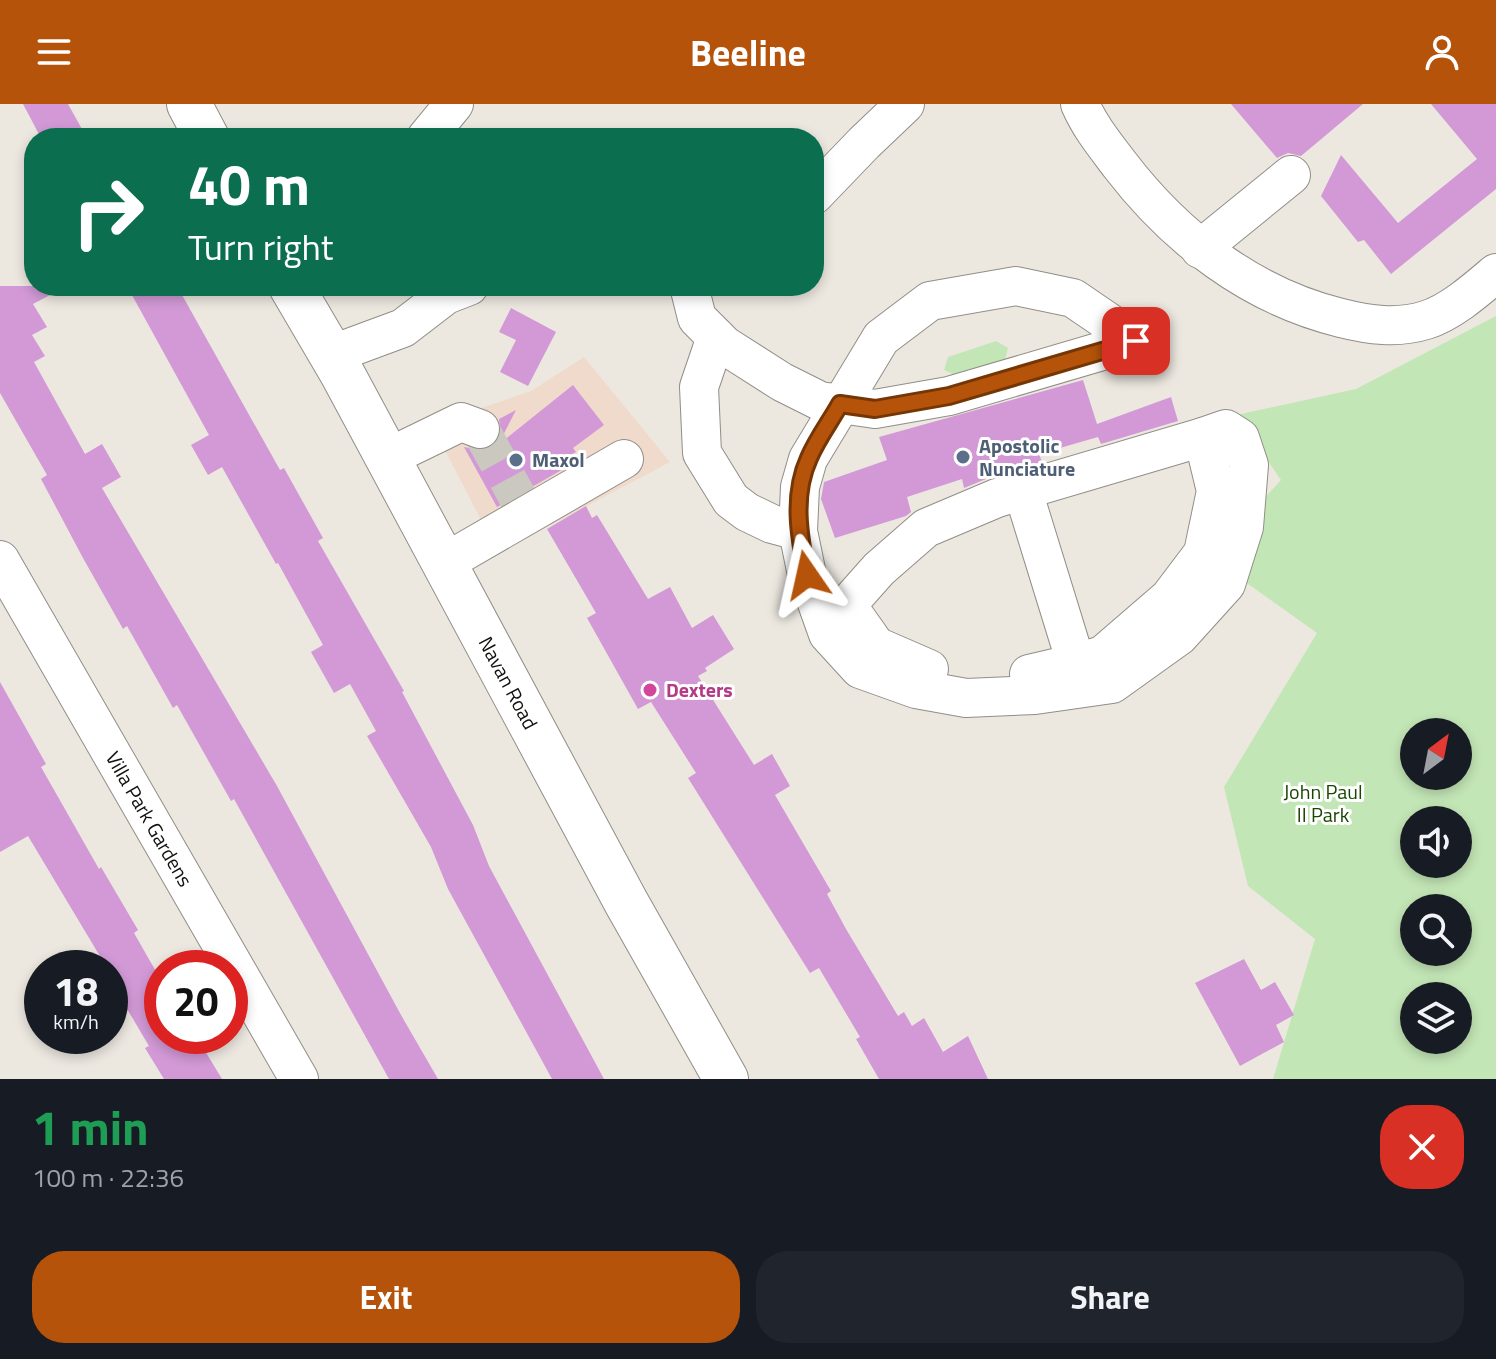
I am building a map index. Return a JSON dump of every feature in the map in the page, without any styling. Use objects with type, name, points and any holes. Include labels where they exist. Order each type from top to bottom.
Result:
[{"type":"main road","points":[[189,104],[202,128]]},
{"type":"main road","name":"Navan Road","points":[[297,296],[626,902],[726,1079]]},
{"type":"street","points":[[434,128],[454,104]]},
{"type":"street","points":[[824,185],[905,104]]},
{"type":"street","points":[[1080,104],[1089,124],[1141,193],[1200,249],[1255,286],[1305,309],[1376,327],[1426,320],[1468,297],[1496,273]]},
{"type":"street","points":[[1200,249],[1291,175]]},
{"type":"street","points":[[692,296],[697,318],[724,345],[782,382],[820,401],[840,404],[875,409],[949,396],[1136,341],[1073,298],[1016,286],[930,301],[881,338],[840,404],[808,459],[800,487],[798,531],[807,575],[828,634],[860,669],[916,689],[966,698],[1035,695],[1112,684],[1179,636],[1226,584],[1244,527],[1249,465],[1240,438],[1226,429],[997,498],[926,528],[879,569],[847,605],[876,646],[936,673],[1008,677],[1103,655],[1169,598],[1203,553],[1216,491],[1203,437]]},
{"type":"street","points":[[330,355],[403,328],[445,296]]},
{"type":"street","points":[[716,337],[699,387],[702,453],[731,500],[760,518],[798,531]]},
{"type":"street","points":[[387,458],[461,422],[480,429]]},
{"type":"street","points":[[444,563],[520,514],[624,459]]},
{"type":"street","points":[[1023,491],[1076,663]]},
{"type":"street","name":"Villa Park Gardens","points":[[0,560],[299,1079]]},
{"type":"shaded area","points":[[584,357],[670,462],[498,553],[432,425],[531,391]]},
{"type":"green space","name":"John Paul II Park","points":[[1496,316],[1496,1079],[1273,1079],[1315,939],[1248,886],[1224,787],[1317,633],[1237,576],[1258,505],[1281,480],[1236,415],[1356,389]]},
{"type":"green space","points":[[996,341],[1008,348],[1005,360],[957,376],[944,370],[948,357]]},
{"type":"building","points":[[23,104],[68,104],[81,128],[36,128]]},
{"type":"building","points":[[1231,104],[1363,104],[1301,156],[1288,153],[1277,158]]},
{"type":"building","points":[[1431,104],[1496,104],[1496,189],[1391,274],[1364,240],[1358,242],[1321,196],[1341,155],[1398,223],[1477,159]]},
{"type":"building","points":[[0,286],[24,286],[24,296],[48,296],[33,304],[47,327],[32,335],[45,356],[34,362],[85,454],[102,444],[121,477],[102,488],[277,786],[438,1079],[389,1079],[234,799],[231,801],[177,705],[173,708],[127,626],[123,629],[41,479],[47,475],[0,393]]},
{"type":"building","points":[[133,296],[183,296],[280,470],[284,468],[323,538],[318,541],[404,691],[473,825],[489,866],[604,1079],[552,1079],[448,889],[431,847],[367,736],[376,731],[350,684],[334,693],[311,652],[323,645],[278,563],[222,467],[208,475],[191,445],[209,435]]},
{"type":"building","points":[[511,308],[556,332],[528,386],[500,372],[516,340],[499,332]]},
{"type":"building","name":"Apostolic Nunciature","points":[[1083,380],[1097,424],[1171,397],[1178,421],[1101,444],[1098,437],[1039,454],[1042,462],[964,488],[962,479],[907,497],[911,512],[906,516],[835,538],[821,499],[824,482],[887,460],[879,437]]},
{"type":"building","name":"Maxol","points":[[573,385],[604,425],[573,448],[576,452],[561,460],[565,468],[497,507],[464,447],[483,451],[493,446],[501,436],[499,419],[516,410],[498,445]]},
{"type":"building","points":[[586,506],[592,518],[597,515],[648,599],[670,587],[692,628],[713,615],[734,649],[698,676],[754,765],[772,754],[790,786],[775,795],[831,891],[827,894],[846,929],[898,1016],[904,1012],[912,1026],[924,1018],[943,1052],[968,1036],[988,1079],[879,1079],[856,1039],[860,1037],[819,968],[810,973],[688,778],[696,773],[651,702],[638,709],[587,618],[596,613],[547,529]]},
{"type":"building","points":[[0,682],[46,764],[41,767],[138,930],[134,933],[144,950],[144,1038],[128,1010],[128,950],[96,950],[28,836],[0,852]]},
{"type":"building","points":[[1244,959],[1261,990],[1275,982],[1294,1015],[1276,1025],[1284,1042],[1240,1066],[1195,983]]},
{"type":"building","points":[[149,1054],[207,1054],[222,1079],[164,1079]]},
{"type":"tunnel","points":[[480,429],[523,507]]},
{"type":"place","name":"Apostolic Nunciature","points":[[963,457]]},
{"type":"place","name":"Maxol","points":[[516,460]]},
{"type":"place","name":"Dexters","points":[[650,690]]},
{"type":"route","points":[[807,575],[798,531],[800,487],[808,459],[840,404],[875,409],[949,396],[1136,341]]}]
